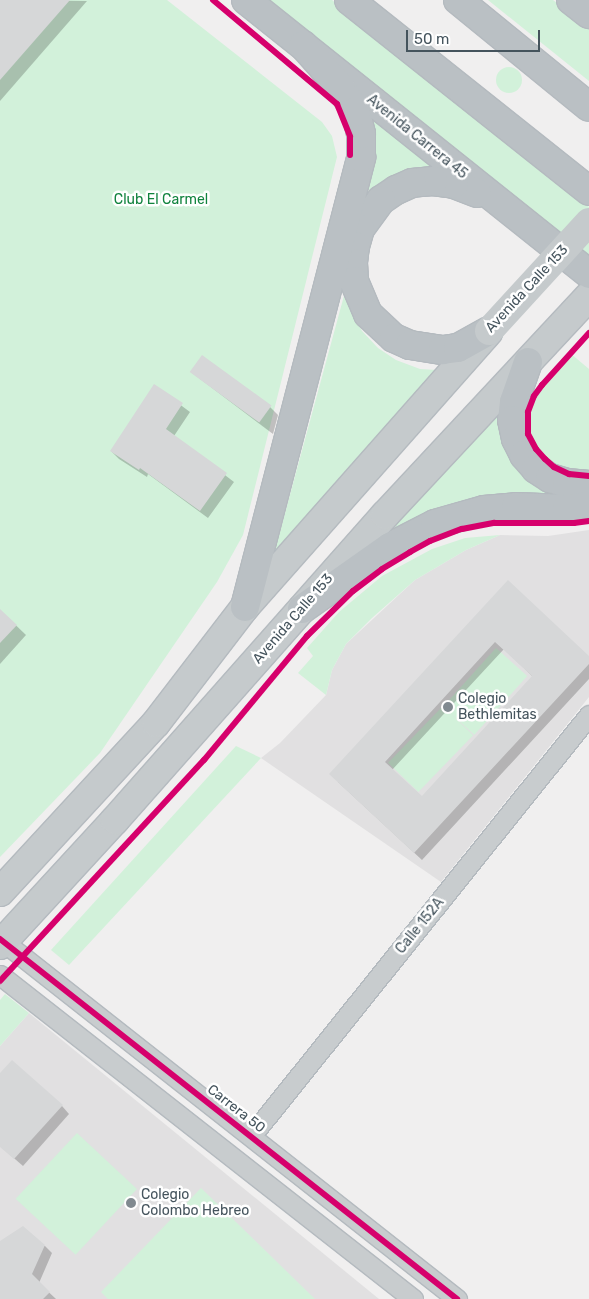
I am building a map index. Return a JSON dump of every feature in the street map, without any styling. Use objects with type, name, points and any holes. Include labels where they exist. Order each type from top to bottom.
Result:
[{"type":"highway","name":"Avenida Carrera 45","points":[[246,0],[589,275]]},
{"type":"highway","points":[[349,0],[589,191]]},
{"type":"highway","points":[[458,0],[589,107]]},
{"type":"highway","points":[[571,0],[589,14]]},
{"type":"highway","points":[[245,607],[361,157],[361,134],[356,112],[341,88],[303,45]]},
{"type":"highway","points":[[489,331],[458,348],[443,350],[410,345],[394,338],[368,314],[354,281],[353,264],[355,246],[360,229],[369,214],[381,200],[396,190],[412,183],[434,181],[454,184],[502,206]]},
{"type":"highway","points":[[528,362],[514,402],[512,420],[516,440],[524,455],[536,469],[550,478],[589,485]]},
{"type":"highway","points":[[302,609],[390,547],[435,524],[484,510],[516,507],[567,509],[589,506]]},
{"type":"main road","name":"Avenida Calle 153","points":[[0,892],[156,723],[245,607],[350,485],[589,222]]},
{"type":"main road","name":"Avenida Calle 153","points":[[156,723],[220,688],[589,275]]},
{"type":"main road","name":"Avenida Calle 153","points":[[1,942],[115,820],[302,609],[380,511],[528,362],[589,296]]},
{"type":"street","name":"Calle 152A","points":[[251,1136],[589,715]]},
{"type":"street","name":"Carrera 50","points":[[1,942],[458,1299]]},
{"type":"street","points":[[0,975],[413,1299]]},
{"type":"shaded area","name":"Colegio Bethlemitas","points":[[589,530],[589,697],[441,882],[261,758],[280,743],[326,695],[332,670],[346,644],[415,580],[466,550],[500,535],[548,536]]},
{"type":"shaded area","name":"Colegio Colombo Hebreo","points":[[29,1013],[379,1299],[0,1299],[0,1046]]},
{"type":"green space","name":"Club El Carmel","points":[[0,0],[167,0],[322,122],[332,136],[337,157],[243,535],[217,582],[100,753],[0,857]]},
{"type":"green space","points":[[261,0],[332,0],[589,207],[589,262]]},
{"type":"green space","points":[[488,0],[553,0],[589,27],[589,81]]},
{"type":"green space","points":[[509,67],[518,71],[522,80],[518,89],[509,93],[500,89],[496,80],[500,71]]},
{"type":"green space","points":[[367,113],[443,173],[366,208],[374,153]]},
{"type":"green space","points":[[345,292],[352,313],[362,331],[378,348],[396,360],[420,369],[437,370],[272,561]]},
{"type":"green space","points":[[570,353],[589,369],[589,476],[569,474],[545,459],[536,449],[528,434],[528,412],[534,396]]},
{"type":"green space","points":[[503,402],[502,435],[580,497],[375,541]]},
{"type":"green space","points":[[500,535],[466,550],[415,580],[372,618],[346,644],[332,670],[326,695],[298,673],[313,656],[307,648],[339,612],[382,576],[432,549],[465,538]]},
{"type":"green space","points":[[496,648],[527,676],[474,735],[443,707]]},
{"type":"green space","points":[[443,706],[473,735],[418,792],[388,763]]},
{"type":"green space","points":[[236,746],[261,758],[69,965],[51,950]]},
{"type":"green space","points":[[5,994],[29,1013],[0,1046],[0,1000]]},
{"type":"green space","points":[[77,1133],[137,1189],[76,1255],[16,1199]]},
{"type":"green space","points":[[201,1188],[315,1299],[108,1299],[101,1292]]},
{"type":"building","points":[[0,0],[70,0],[0,80]]},
{"type":"building","points":[[202,355],[272,406],[259,423],[190,372]]},
{"type":"building","points":[[154,384],[183,403],[166,429],[227,473],[200,511],[140,468],[139,470],[110,451]]},
{"type":"building","points":[[508,580],[589,656],[589,664],[414,853],[329,774]],"holes":[[[495,642],[532,676],[422,796],[385,762]]]},
{"type":"building","points":[[0,609],[17,625],[0,643]]},
{"type":"building","points":[[12,1060],[63,1105],[14,1159],[0,1147],[0,1073]]},
{"type":"building","points":[[23,1226],[45,1245],[32,1274],[50,1292],[43,1299],[0,1299],[0,1241]]},
{"type":"cycle path","points":[[213,0],[337,104],[350,137],[350,155]]},
{"type":"cycle path","points":[[589,333],[542,385],[534,396],[528,412],[528,434],[536,449],[545,459],[554,467],[569,474],[589,476]]},
{"type":"cycle path","points":[[0,981],[204,760],[307,636],[353,591],[382,569],[410,552],[430,541],[462,529],[494,523],[574,523],[589,521]]},
{"type":"cycle path","points":[[0,939],[457,1299]]},
{"type":"place","name":"Colegio Bethlemitas","points":[[448,707]]},
{"type":"place","name":"Colegio Colombo Hebreo","points":[[131,1203]]}]
